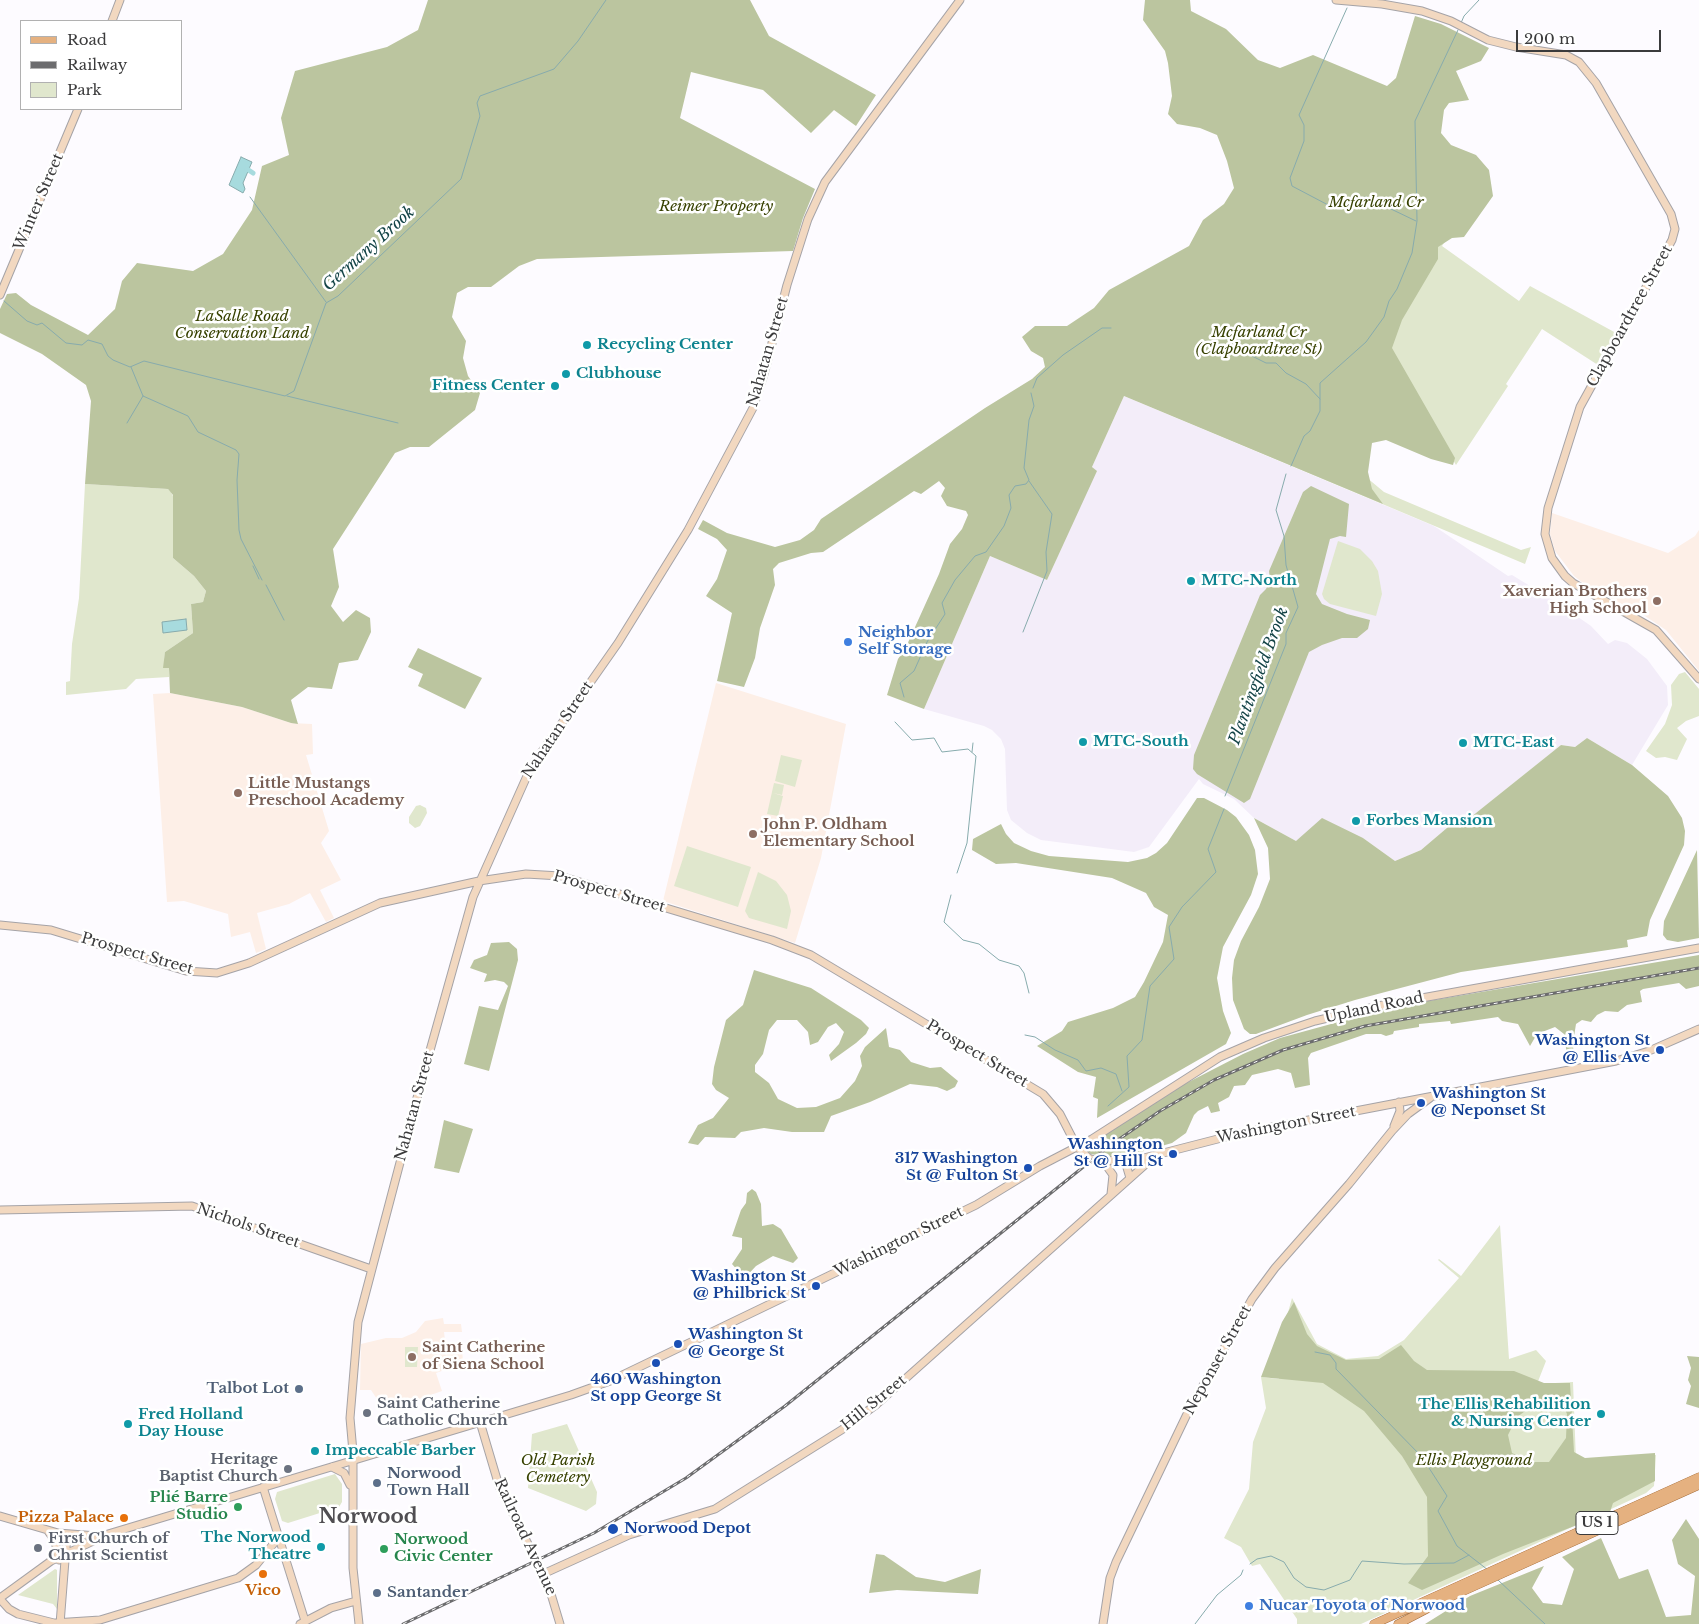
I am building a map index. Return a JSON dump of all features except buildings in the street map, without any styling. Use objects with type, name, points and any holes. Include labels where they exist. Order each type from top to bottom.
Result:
[{"type":"main road","points":[[112,20],[120,0]]},
{"type":"main road","name":"Nahatan Street","points":[[359,1624],[353,1568],[353,1460],[350,1414],[356,1339],[371,1269],[453,964],[479,881],[531,767],[618,643],[684,538],[752,408],[764,374],[787,285],[808,219],[825,182],[960,0]]},
{"type":"main road","name":"Clapboardtree Street","points":[[1336,0],[1422,10],[1501,44],[1566,55],[1580,62],[1596,83],[1671,214],[1675,229],[1672,240],[1614,342],[1580,407],[1545,522],[1545,534],[1552,558],[1565,576],[1656,630],[1699,679]]},
{"type":"main road","name":"Winter Street","points":[[0,295],[78,110]]},
{"type":"main road","name":"Prospect Street","points":[[0,925],[51,930],[186,971],[217,973],[249,963],[380,904],[479,881],[526,874],[560,876],[802,950],[1043,1094],[1060,1114],[1077,1147]]},
{"type":"main road","name":"Upland Road","points":[[1077,1147],[1197,1074],[1220,1057],[1301,1025],[1396,1002],[1699,948]]},
{"type":"main road","name":"Washington Street","points":[[1103,1162],[1156,1156],[1224,1137],[1616,1061],[1649,1051],[1699,1029]]},
{"type":"main road","name":"Neponset Street","points":[[1103,1624],[1110,1578],[1116,1562],[1188,1412],[1234,1328],[1275,1268],[1349,1184],[1392,1130],[1408,1114],[1434,1096]]},
{"type":"main road","points":[[1402,1102],[1408,1114]]},
{"type":"main road","name":"Neponset Street","points":[[1392,1130],[1402,1102]]},
{"type":"main road","points":[[1077,1147],[1090,1158],[1103,1162],[1113,1175],[1111,1195]]},
{"type":"main road","name":"Washington Street","points":[[58,1554],[66,1553],[108,1534],[610,1381],[967,1210],[1077,1147]]},
{"type":"main road","name":"Hill Street","points":[[543,1574],[628,1535],[714,1509],[843,1429],[877,1404],[1156,1156]]},
{"type":"main road","points":[[1125,1161],[1130,1178]]},
{"type":"main road","name":"Nichols Street","points":[[0,1210],[192,1206],[371,1269]]},
{"type":"main road","name":"Railroad Avenue","points":[[480,1422],[502,1493],[543,1574],[554,1600],[560,1624]]},
{"type":"main road","points":[[329,1467],[337,1468],[344,1473],[352,1491]]},
{"type":"main road","name":"US 1","points":[[1498,1572],[1699,1477]]},
{"type":"main road","name":"US 1","points":[[1374,1624],[1699,1485]]},
{"type":"main road","points":[[263,1487],[302,1623],[341,1604],[356,1601]]},
{"type":"main road","points":[[0,1516],[67,1535],[60,1624]]},
{"type":"main road","points":[[48,1531],[55,1541],[63,1568]]},
{"type":"main road","name":"Washington Street","points":[[0,1599],[51,1562],[58,1554],[67,1535],[87,1537],[108,1534]]},
{"type":"main road","points":[[0,1599],[7,1608],[18,1614],[60,1624],[100,1620],[238,1578],[256,1565],[279,1538]]},
{"type":"main road","name":"US 1","points":[[1398,1624],[1489,1576]]},
{"type":"shaded area","points":[[1124,396],[1434,526],[1508,576],[1512,575],[1558,603],[1591,626],[1608,644],[1615,640],[1627,643],[1647,659],[1667,686],[1668,705],[1632,765],[1587,738],[1575,747],[1561,745],[1471,817],[1461,816],[1421,850],[1395,861],[1363,838],[1296,841],[1254,818],[1234,799],[1203,784],[1199,779],[1149,847],[1134,852],[1041,840],[1027,833],[1011,820],[1007,810],[1005,749],[1001,739],[992,730],[984,726],[924,709],[990,556],[1047,580],[1096,471],[1092,467]]},
{"type":"shaded area","name":"Xaverian Brothers High School","points":[[1552,513],[1668,553],[1695,536],[1699,530],[1699,671],[1666,630],[1645,616],[1587,586],[1574,576],[1555,551],[1550,534]]},
{"type":"shaded area","name":"John P. Oldham Elementary School","points":[[716,683],[846,724],[821,858],[795,943],[663,901]]},
{"type":"shaded area","name":"Little Mustangs Preschool Academy","points":[[170,693],[242,707],[291,723],[312,724],[313,754],[306,755],[329,831],[321,843],[341,880],[320,890],[334,918],[326,922],[310,893],[289,904],[257,913],[266,949],[256,953],[250,932],[231,937],[228,914],[184,901],[167,902],[153,694]]},
{"type":"shaded area","name":"Saint Catherine of Siena School","points":[[443,1318],[444,1324],[461,1324],[462,1332],[444,1332],[446,1349],[462,1347],[463,1364],[450,1365],[450,1368],[436,1373],[442,1391],[408,1403],[388,1404],[379,1402],[371,1390],[360,1390],[361,1344],[386,1338],[402,1338],[416,1332],[425,1321]]},
{"type":"green space","points":[[428,0],[750,0],[769,36],[876,95],[856,126],[834,110],[811,133],[763,90],[691,72],[680,118],[815,189],[803,218],[793,251],[537,259],[519,266],[491,287],[468,287],[457,293],[452,317],[466,341],[463,358],[468,376],[480,393],[475,410],[429,447],[410,447],[395,453],[333,549],[339,587],[331,606],[343,622],[356,610],[370,618],[371,632],[358,660],[339,663],[332,689],[308,687],[291,700],[298,724],[242,707],[170,693],[169,668],[163,668],[165,652],[193,633],[191,604],[203,602],[206,591],[194,576],[173,558],[173,495],[168,489],[85,484],[91,401],[86,385],[42,354],[0,333],[0,309],[7,294],[16,293],[31,305],[88,335],[115,309],[122,281],[137,263],[193,271],[223,254],[252,210],[262,166],[289,155],[281,118],[295,71],[387,47],[418,30]]},
{"type":"green space","points":[[1145,0],[1190,0],[1191,11],[1226,29],[1258,60],[1280,68],[1313,55],[1387,86],[1396,78],[1415,16],[1441,24],[1489,48],[1481,61],[1456,71],[1469,100],[1449,103],[1444,110],[1441,133],[1451,145],[1476,155],[1489,170],[1493,196],[1464,237],[1452,238],[1438,247],[1438,259],[1402,320],[1392,348],[1455,458],[1453,465],[1431,459],[1386,440],[1372,443],[1368,472],[1372,489],[1383,504],[1124,396],[1092,467],[1097,471],[1047,580],[990,556],[924,709],[887,695],[898,659],[906,647],[939,574],[950,544],[962,529],[968,515],[966,511],[947,506],[941,496],[945,488],[939,481],[921,494],[914,491],[823,552],[811,553],[779,563],[773,569],[775,585],[760,628],[755,658],[744,687],[717,681],[732,613],[706,596],[717,579],[727,550],[717,539],[698,529],[703,520],[727,533],[775,547],[800,540],[814,530],[821,519],[985,408],[1032,379],[1045,367],[1043,358],[1031,351],[1022,337],[1035,326],[1067,326],[1094,308],[1109,290],[1189,246],[1203,220],[1224,204],[1234,188],[1227,161],[1217,135],[1200,128],[1177,124],[1168,114],[1172,96],[1168,63],[1165,51],[1143,20]]},
{"type":"green space","name":"Mcfarland Cr (Clapboardtree St)","points":[[1485,179],[1442,246],[1519,301],[1530,286],[1616,333],[1598,365],[1542,329],[1506,384],[1508,386],[1456,465],[1379,341],[1366,477],[1384,492],[1521,550],[1531,547],[1525,564],[1047,363]]},
{"type":"green space","points":[[85,484],[168,489],[175,500],[173,558],[194,576],[206,591],[203,602],[191,604],[193,633],[165,652],[164,668],[169,668],[169,677],[136,679],[126,689],[66,695],[66,682],[70,681],[72,644],[79,598]]},
{"type":"green space","points":[[1311,486],[1349,504],[1346,537],[1340,536],[1330,539],[1316,594],[1322,604],[1347,614],[1370,620],[1368,629],[1357,638],[1342,638],[1309,652],[1250,799],[1244,803],[1197,774],[1193,769],[1194,755],[1260,595],[1270,581],[1269,571],[1303,492]]},
{"type":"green space","points":[[1338,541],[1360,549],[1372,561],[1378,571],[1382,594],[1376,616],[1330,604],[1324,599],[1322,594]]},
{"type":"green space","points":[[418,648],[482,678],[465,709],[418,686],[423,674],[408,667]]},
{"type":"green space","points":[[1685,672],[1699,689],[1699,716],[1686,721],[1677,728],[1687,739],[1677,760],[1665,757],[1656,758],[1646,751],[1665,724],[1672,705],[1671,685],[1679,674]]},
{"type":"green space","points":[[1587,738],[1632,765],[1668,796],[1682,818],[1685,831],[1684,845],[1650,920],[1647,936],[1627,940],[1628,947],[1461,972],[1355,1000],[1256,1034],[1250,1034],[1244,1029],[1233,1000],[1232,978],[1234,960],[1270,879],[1268,848],[1254,818],[1296,841],[1322,818],[1363,838],[1395,861],[1421,850],[1461,816],[1471,817],[1561,745],[1575,747]]},
{"type":"green space","points":[[781,755],[802,760],[795,787],[775,781]]},
{"type":"green space","points":[[774,783],[784,785],[782,795],[773,793],[783,796],[778,816],[767,814]]},
{"type":"green space","points":[[1197,798],[1204,798],[1236,817],[1249,835],[1255,850],[1258,874],[1251,895],[1223,947],[1217,978],[1223,1011],[1231,1033],[1226,1044],[1097,1118],[1098,1099],[1093,1097],[1096,1077],[1078,1072],[1037,1046],[1062,1031],[1068,1022],[1113,1008],[1135,997],[1163,942],[1168,915],[1154,907],[1146,893],[1112,878],[1016,863],[996,864],[972,850],[973,839],[1001,824],[1006,834],[1014,843],[1031,851],[1049,856],[1128,862],[1147,858],[1167,843]]},
{"type":"green space","points":[[420,805],[426,808],[427,813],[420,826],[415,828],[409,823],[409,817],[416,806]]},
{"type":"green space","points":[[687,846],[751,867],[738,907],[674,886]]},
{"type":"green space","points":[[1697,850],[1699,938],[1678,942],[1667,940],[1663,935],[1664,921]]},
{"type":"green space","points":[[758,872],[776,881],[787,895],[791,911],[787,929],[749,918],[745,911]]},
{"type":"green space","points":[[509,942],[517,949],[518,960],[489,1071],[464,1064],[479,1006],[498,1010],[508,986],[504,982],[495,980],[484,982],[487,974],[470,968],[474,960],[487,955],[491,943]]},
{"type":"green space","points":[[1699,955],[1699,986],[1686,989],[1679,983],[1643,989],[1640,991],[1642,1002],[1627,1005],[1618,1012],[1605,1011],[1597,1015],[1591,1022],[1582,1020],[1576,1024],[1573,1043],[1574,1061],[1568,1062],[1564,1034],[1555,1027],[1537,1034],[1530,1046],[1518,1024],[1502,1021],[1498,1017],[1451,1024],[1450,1021],[1419,1024],[1419,1027],[1394,1031],[1393,1034],[1386,1036],[1366,1034],[1311,1053],[1308,1058],[1310,1085],[1295,1088],[1291,1073],[1278,1069],[1252,1075],[1245,1085],[1234,1086],[1229,1097],[1218,1103],[1220,1111],[1211,1113],[1208,1106],[1198,1111],[1194,1115],[1186,1133],[1172,1143],[1137,1153],[1106,1157],[1091,1154],[1086,1150],[1086,1145],[1177,1088],[1243,1054],[1280,1038],[1393,1007]]},
{"type":"green space","points":[[754,970],[811,988],[861,1020],[869,1028],[866,1034],[856,1043],[831,1061],[829,1055],[839,1044],[844,1032],[836,1023],[828,1027],[818,1042],[810,1045],[808,1032],[797,1020],[777,1020],[769,1030],[763,1054],[755,1065],[755,1072],[769,1083],[778,1099],[797,1108],[816,1107],[840,1098],[855,1081],[862,1066],[860,1056],[865,1047],[886,1028],[889,1047],[900,1050],[911,1062],[930,1068],[941,1067],[958,1081],[955,1087],[947,1091],[937,1087],[910,1084],[870,1102],[831,1116],[824,1132],[792,1132],[764,1128],[741,1132],[735,1138],[705,1137],[698,1145],[688,1143],[698,1125],[713,1118],[729,1098],[716,1090],[712,1084],[714,1067],[726,1020],[743,1005]]},
{"type":"green space","points":[[444,1120],[473,1129],[459,1173],[434,1168]]},
{"type":"green space","points":[[752,1189],[756,1192],[761,1204],[762,1226],[773,1224],[781,1229],[798,1258],[793,1263],[773,1256],[756,1266],[742,1281],[739,1272],[732,1264],[742,1249],[742,1238],[732,1236],[741,1210],[746,1203],[747,1193]]},
{"type":"green space","name":"Ellis Playground","points":[[1500,1225],[1509,1359],[1536,1350],[1546,1361],[1537,1384],[1573,1382],[1576,1461],[1656,1455],[1654,1486],[1646,1493],[1361,1624],[1297,1624],[1297,1619],[1260,1564],[1252,1566],[1241,1547],[1224,1538],[1249,1489],[1253,1442],[1266,1408],[1261,1377],[1279,1379],[1278,1349],[1292,1298],[1317,1344],[1346,1359],[1378,1356],[1404,1340],[1459,1278],[1438,1260],[1461,1276]]},
{"type":"green space","points":[[1294,1302],[1307,1334],[1317,1346],[1346,1360],[1379,1359],[1401,1345],[1414,1361],[1427,1370],[1514,1371],[1544,1383],[1570,1383],[1574,1452],[1585,1458],[1655,1453],[1655,1481],[1613,1503],[1610,1512],[1503,1554],[1422,1590],[1408,1583],[1428,1556],[1427,1497],[1402,1456],[1364,1411],[1323,1383],[1261,1377],[1282,1322]],"holes":[[[1562,1402],[1567,1414],[1566,1438],[1549,1462],[1530,1462],[1512,1453],[1508,1435],[1517,1417],[1532,1406]]]},
{"type":"green space","points":[[405,1347],[418,1347],[417,1367],[405,1367]]},
{"type":"green space","points":[[1687,1356],[1699,1357],[1699,1408],[1686,1404],[1691,1386],[1688,1380],[1691,1368]]},
{"type":"green space","name":"Old Parish Cemetery","points":[[567,1424],[597,1492],[596,1504],[586,1511],[528,1488],[532,1434]]},
{"type":"green space","points":[[335,1474],[342,1484],[342,1502],[339,1507],[288,1523],[282,1521],[275,1499],[277,1492]]},
{"type":"green space","points":[[1686,1519],[1699,1539],[1699,1624],[1425,1624],[1470,1596],[1544,1566],[1532,1588],[1543,1603],[1562,1605],[1574,1569],[1562,1557],[1601,1538],[1619,1579],[1648,1569],[1666,1617],[1691,1615],[1695,1576],[1678,1564],[1672,1540]]},
{"type":"green space","points":[[876,1554],[884,1555],[916,1577],[945,1582],[981,1569],[978,1594],[897,1590],[869,1593]]},
{"type":"green space","points":[[55,1569],[57,1570],[57,1609],[53,1604],[18,1595]]},
{"type":"water","points":[[241,157],[252,162],[243,183],[245,189],[243,193],[229,185]]},
{"type":"water","points":[[186,619],[187,630],[163,633],[162,622]]},
{"type":"waterway","name":"Germany Brook","points":[[4,301],[27,321],[37,325],[42,323],[66,343],[82,345],[88,340],[102,344],[108,356],[130,367],[144,361],[285,396],[294,391],[326,303],[338,296],[461,179],[480,116],[477,103],[480,96],[554,69],[578,41],[606,0]]},
{"type":"waterway","name":"Plantingfield Brook","points":[[1461,23],[1464,16],[1479,0]]},
{"type":"waterway","points":[[1347,8],[1299,115],[1304,125],[1304,141],[1290,178],[1292,186],[1330,206],[1366,197],[1416,221]]},
{"type":"waterway","name":"Plantingfield Brook","points":[[1291,466],[1304,436],[1310,431],[1320,411],[1320,383],[1366,342],[1384,317],[1389,301],[1397,289],[1412,253],[1417,221],[1415,121],[1458,30]]},
{"type":"waterway","points":[[247,169],[253,173]]},
{"type":"waterway","points":[[250,197],[326,302]]},
{"type":"waterway","points":[[1220,327],[1246,353],[1266,363],[1276,363],[1286,373],[1306,384],[1320,399]]},
{"type":"waterway","points":[[1033,388],[1037,378],[1063,355],[1102,328],[1111,328]]},
{"type":"waterway","points":[[131,367],[143,396],[188,416],[198,432],[236,450],[239,454],[237,480],[239,530],[241,539],[262,580]]},
{"type":"waterway","points":[[904,697],[900,683],[914,671],[927,642],[945,614],[942,603],[955,580],[975,556],[986,552],[1004,526],[1011,508],[1009,495],[1015,486],[1026,484],[1029,480],[1024,468],[1029,420],[1034,406],[1031,393]]},
{"type":"waterway","points":[[127,423],[143,396]]},
{"type":"waterway","points":[[287,396],[398,423]]},
{"type":"waterway","name":"Plantingfield Brook","points":[[1225,796],[1286,644],[1286,633],[1298,607],[1286,565],[1284,536],[1276,510],[1286,474]]},
{"type":"waterway","points":[[1023,632],[1047,571],[1046,552],[1052,514],[1029,481]]},
{"type":"waterway","points":[[253,566],[259,579]]},
{"type":"waterway","points":[[266,585],[284,620]]},
{"type":"waterway","points":[[895,722],[912,740],[934,738],[942,752],[968,749],[976,756],[967,843],[957,873]]},
{"type":"waterway","points":[[972,752],[973,743]]},
{"type":"waterway","name":"Plantingfield Brook","points":[[1108,1106],[1129,1087],[1127,1056],[1142,1040],[1150,986],[1174,959],[1169,927],[1182,907],[1216,872],[1208,849],[1224,809]]},
{"type":"waterway","points":[[951,895],[944,922],[963,940],[979,944],[999,960],[1019,966],[1024,973],[1029,993]]},
{"type":"waterway","points":[[1025,1035],[1035,1037],[1055,1050],[1078,1060],[1086,1071],[1101,1068],[1116,1074],[1122,1091]]},
{"type":"waterway","name":"Plantingfield Brook","points":[[1315,1352],[1330,1355],[1336,1363],[1336,1369],[1422,1457],[1447,1496],[1438,1511],[1457,1546],[1488,1570]]},
{"type":"waterway","points":[[1250,1564],[1257,1559],[1271,1556],[1284,1562],[1294,1578],[1306,1587],[1324,1590],[1350,1580],[1362,1561],[1404,1564],[1454,1563],[1469,1555]]},
{"type":"waterway","points":[[1195,1624],[1217,1595],[1241,1575],[1243,1570]]},
{"type":"waterway","name":"Plantingfield Brook","points":[[1498,1580],[1545,1624]]},
{"type":"railway","points":[[403,1624],[594,1533],[686,1478],[785,1406],[1112,1144],[1160,1111],[1214,1080],[1283,1050],[1365,1026],[1699,968]]},
{"type":"place","name":"Recycling Center","points":[[587,345]]},
{"type":"place","name":"Clubhouse","points":[[566,374]]},
{"type":"place","name":"Fitness Center","points":[[555,386]]},
{"type":"place","name":"MTC-North","points":[[1191,581]]},
{"type":"place","name":"Xaverian Brothers High School","points":[[1657,601]]},
{"type":"place","name":"Neighbor Self Storage","points":[[848,642]]},
{"type":"place","name":"MTC-South","points":[[1083,742]]},
{"type":"place","name":"MTC-East","points":[[1463,743]]},
{"type":"place","name":"Little Mustangs Preschool Academy","points":[[238,793]]},
{"type":"place","name":"Forbes Mansion","points":[[1356,821]]},
{"type":"place","name":"John P. Oldham Elementary School","points":[[753,834]]},
{"type":"place","name":"Washington St @ Ellis Ave","points":[[1660,1050]]},
{"type":"place","name":"Washington St @ Neponset St","points":[[1421,1103]]},
{"type":"place","name":"Washington St @ Hill St","points":[[1173,1154]]},
{"type":"place","name":"317 Washington St @ Fulton St","points":[[1028,1168]]},
{"type":"place","name":"Washington St @ Philbrick St","points":[[816,1286]]},
{"type":"place","name":"Washington St @ George St","points":[[678,1344]]},
{"type":"place","name":"Saint Catherine of Siena School","points":[[412,1357]]},
{"type":"place","name":"460 Washington St opp George St","points":[[656,1363]]},
{"type":"place","name":"Talbot Lot","points":[[299,1389]]},
{"type":"place","name":"Saint Catherine Catholic Church","points":[[367,1413]]},
{"type":"place","name":"The Ellis Rehabilition & Nursing Center","points":[[1601,1414]]},
{"type":"place","name":"Fred Holland Day House","points":[[128,1424]]},
{"type":"place","name":"Impeccable Barber","points":[[315,1451]]},
{"type":"place","name":"Heritage Baptist Church","points":[[288,1469]]},
{"type":"place","name":"Norwood Town Hall","points":[[377,1483]]},
{"type":"place","name":"Plié Barre Studio","points":[[238,1507]]},
{"type":"place","name":"Pizza Palace","points":[[124,1518]]},
{"type":"place","name":"Norwood Depot","points":[[613,1529]]},
{"type":"place","name":"The Norwood Theatre","points":[[321,1547]]},
{"type":"place","name":"First Church of Christ Scientist","points":[[38,1548]]},
{"type":"place","name":"Norwood Civic Center","points":[[384,1549]]},
{"type":"place","name":"Vico","points":[[263,1574]]},
{"type":"place","name":"Santander","points":[[377,1593]]},
{"type":"place","name":"Nucar Toyota of Norwood","points":[[1249,1606]]},
{"type":"district","name":"Norwood","points":[[368,1517]]},
{"type":"park label","name":"Mcfarland Cr","points":[[1376,203]]},
{"type":"park label","name":"Reimer Property","points":[[716,207]]},
{"type":"park label","name":"LaSalle Road Conservation Land","points":[[242,326]]}]
